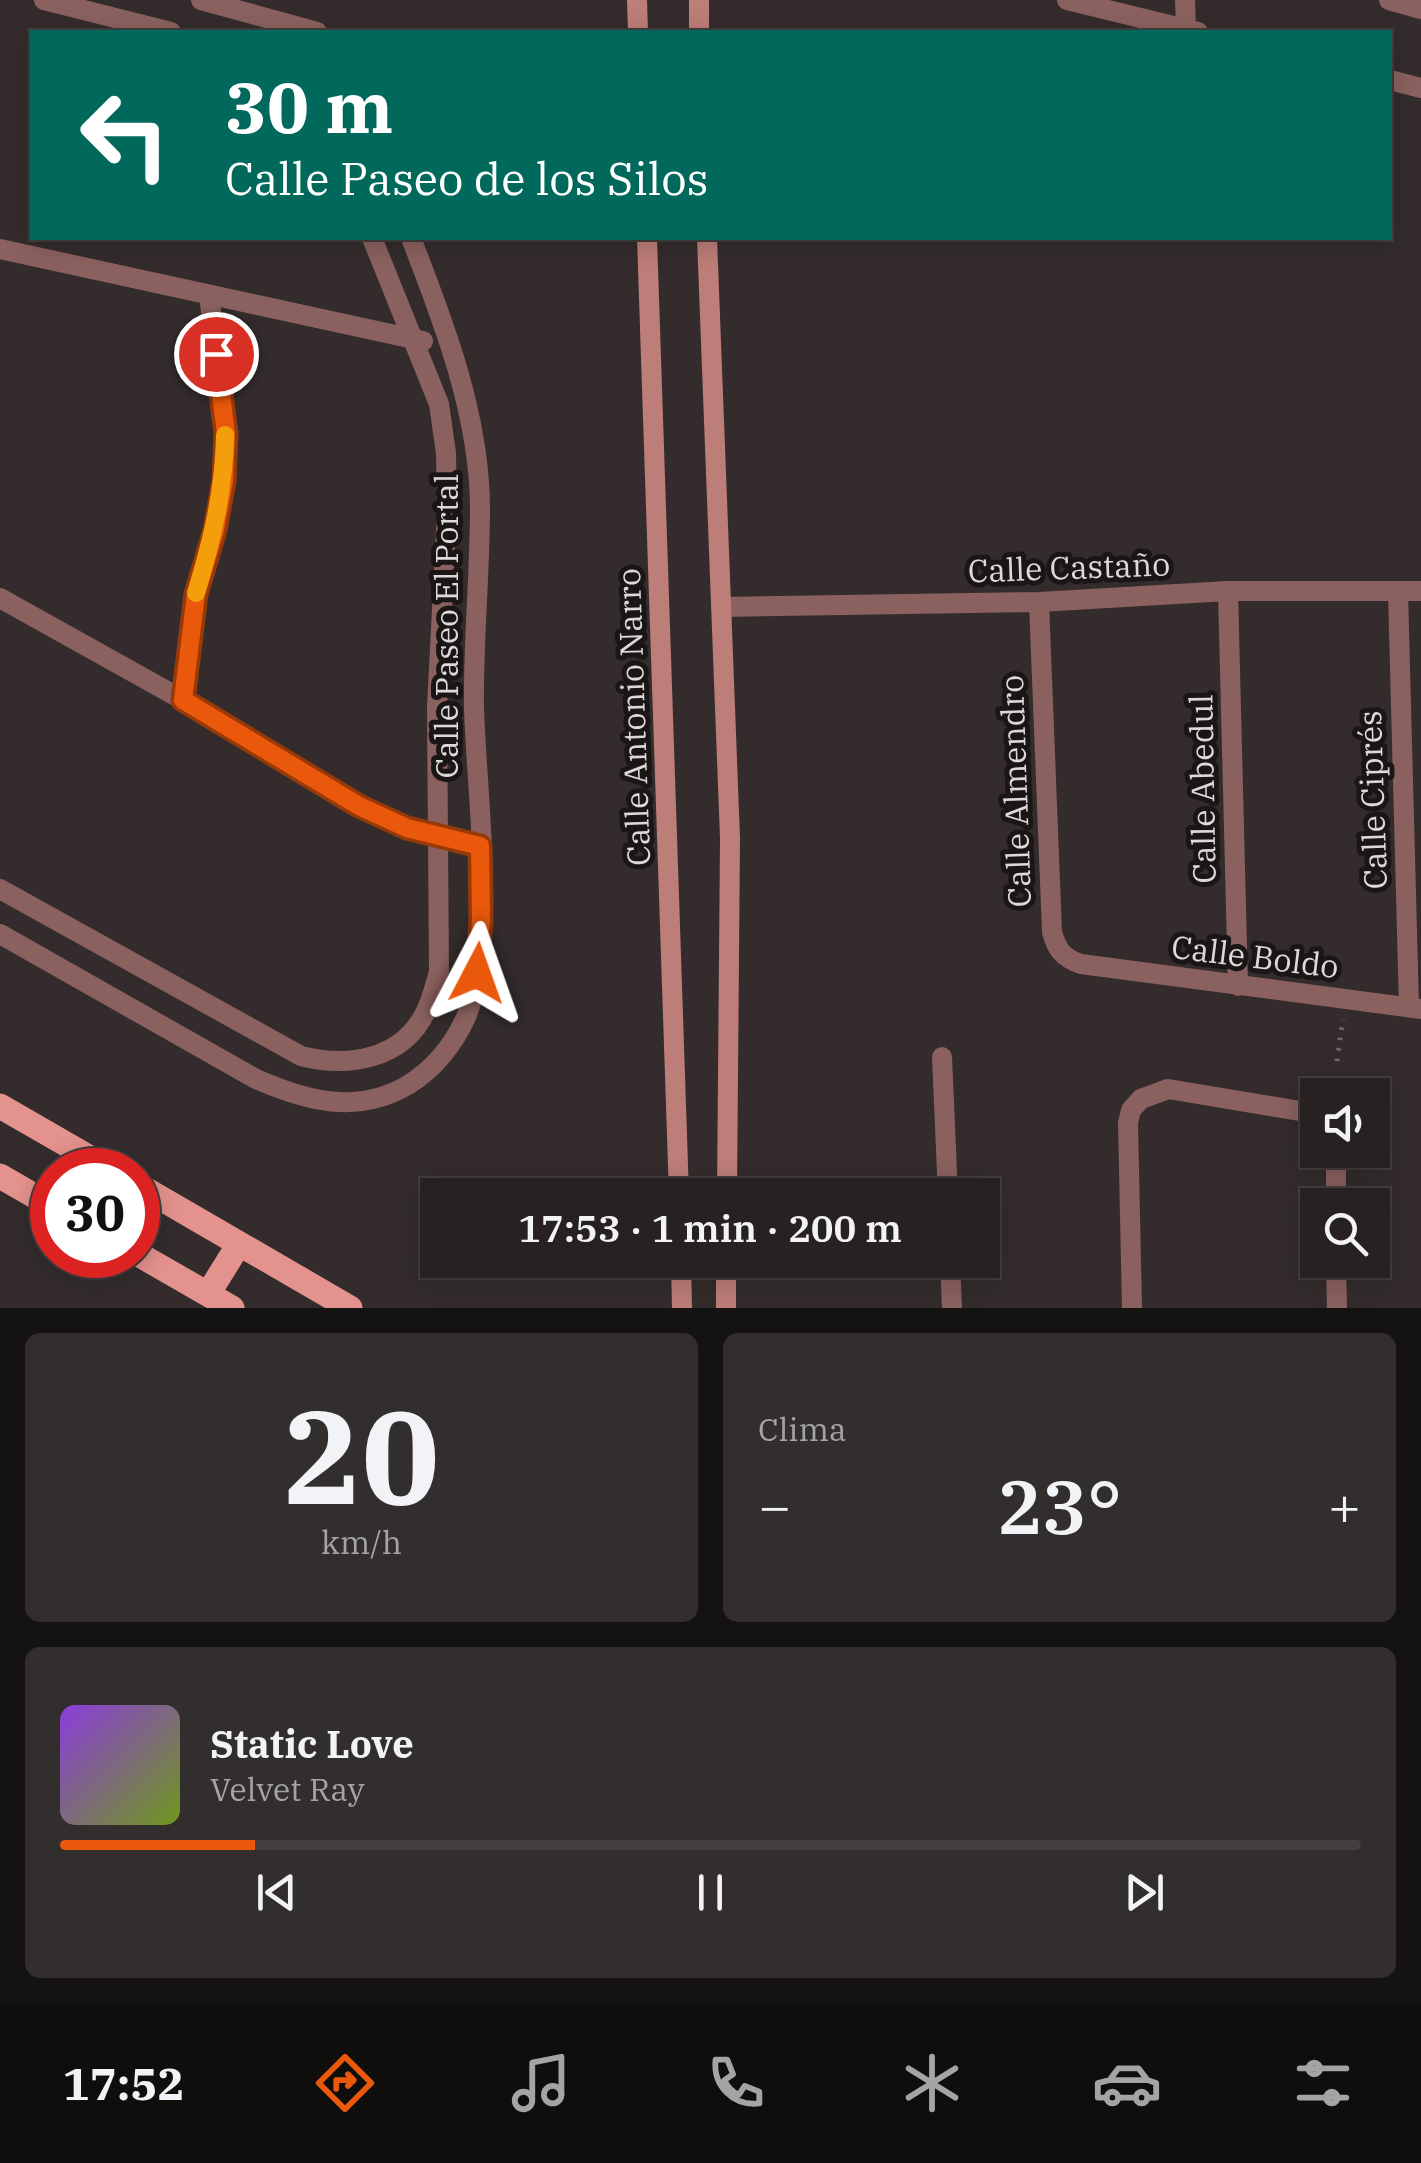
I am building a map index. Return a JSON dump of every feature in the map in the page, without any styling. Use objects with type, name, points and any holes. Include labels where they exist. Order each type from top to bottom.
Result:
[{"type":"main road","points":[[637,0],[638,30]]},
{"type":"main road","points":[[699,0],[700,30]]},
{"type":"main road","name":"Calle Antonio Narro","points":[[646,240],[678,1178]]},
{"type":"main road","points":[[707,240],[730,838],[727,1178]]},
{"type":"main road","points":[[0,1106],[73,1148]]},
{"type":"main road","points":[[0,1176],[30,1193]]},
{"type":"main road","points":[[160,1198],[350,1308]]},
{"type":"main road","points":[[208,1294],[239,1244]]},
{"type":"main road","points":[[160,1267],[232,1308]]},
{"type":"main road","points":[[681,1278],[682,1308]]},
{"type":"main road","points":[[726,1278],[726,1308]]},
{"type":"street","points":[[44,0],[163,30]]},
{"type":"street","points":[[202,0],[310,30]]},
{"type":"street","points":[[1067,0],[1188,30]]},
{"type":"street","points":[[1185,0],[1192,30]]},
{"type":"street","points":[[1389,0],[1421,9]]},
{"type":"street","points":[[1392,81],[1421,88]]},
{"type":"street","name":"Calle Paseo El Portal","points":[[0,890],[300,1056],[350,1063],[375,1056],[401,1042],[425,1014],[439,972],[437,706],[447,512],[446,453],[440,404],[373,240]]},
{"type":"street","name":"Calle Paseo El Portal","points":[[0,934],[256,1079],[295,1096],[331,1103],[360,1103],[393,1094],[422,1077],[448,1049],[466,1015],[477,973],[481,920],[474,705],[480,508],[476,454],[450,346],[413,240]]},
{"type":"street","points":[[0,249],[450,346]]},
{"type":"street","points":[[183,700],[196,594],[215,530],[224,481],[226,434],[209,295]]},
{"type":"street","name":"Calle Castaño","points":[[720,607],[1039,602],[1228,591],[1421,591]]},
{"type":"street","name":"Calle Abedul","points":[[1228,591],[1238,986]]},
{"type":"street","name":"Calle Ciprés","points":[[1398,592],[1415,1008]]},
{"type":"street","points":[[0,598],[183,700],[359,806],[407,828],[480,846]]},
{"type":"street","name":"Calle Almendro","points":[[1039,602],[1052,932],[1065,958],[1080,964]]},
{"type":"street","name":"Calle Boldo","points":[[1080,964],[1415,1008]]},
{"type":"street","points":[[439,972],[477,973]]},
{"type":"street","points":[[942,1057],[947,1178]]},
{"type":"street","points":[[1132,1308],[1128,1123],[1132,1110],[1142,1099],[1168,1089],[1300,1111]]},
{"type":"street","points":[[951,1278],[952,1308]]},
{"type":"street","points":[[1337,1278],[1338,1308]]},
{"type":"path","points":[[1337,1061],[1346,998]]},
{"type":"slow traffic","points":[[196,593],[215,530],[224,481],[225,435]]},
{"type":"route","points":[[216,354],[226,434],[224,481],[215,530],[196,594],[183,700],[359,806],[407,828],[480,846],[477,973]]}]
